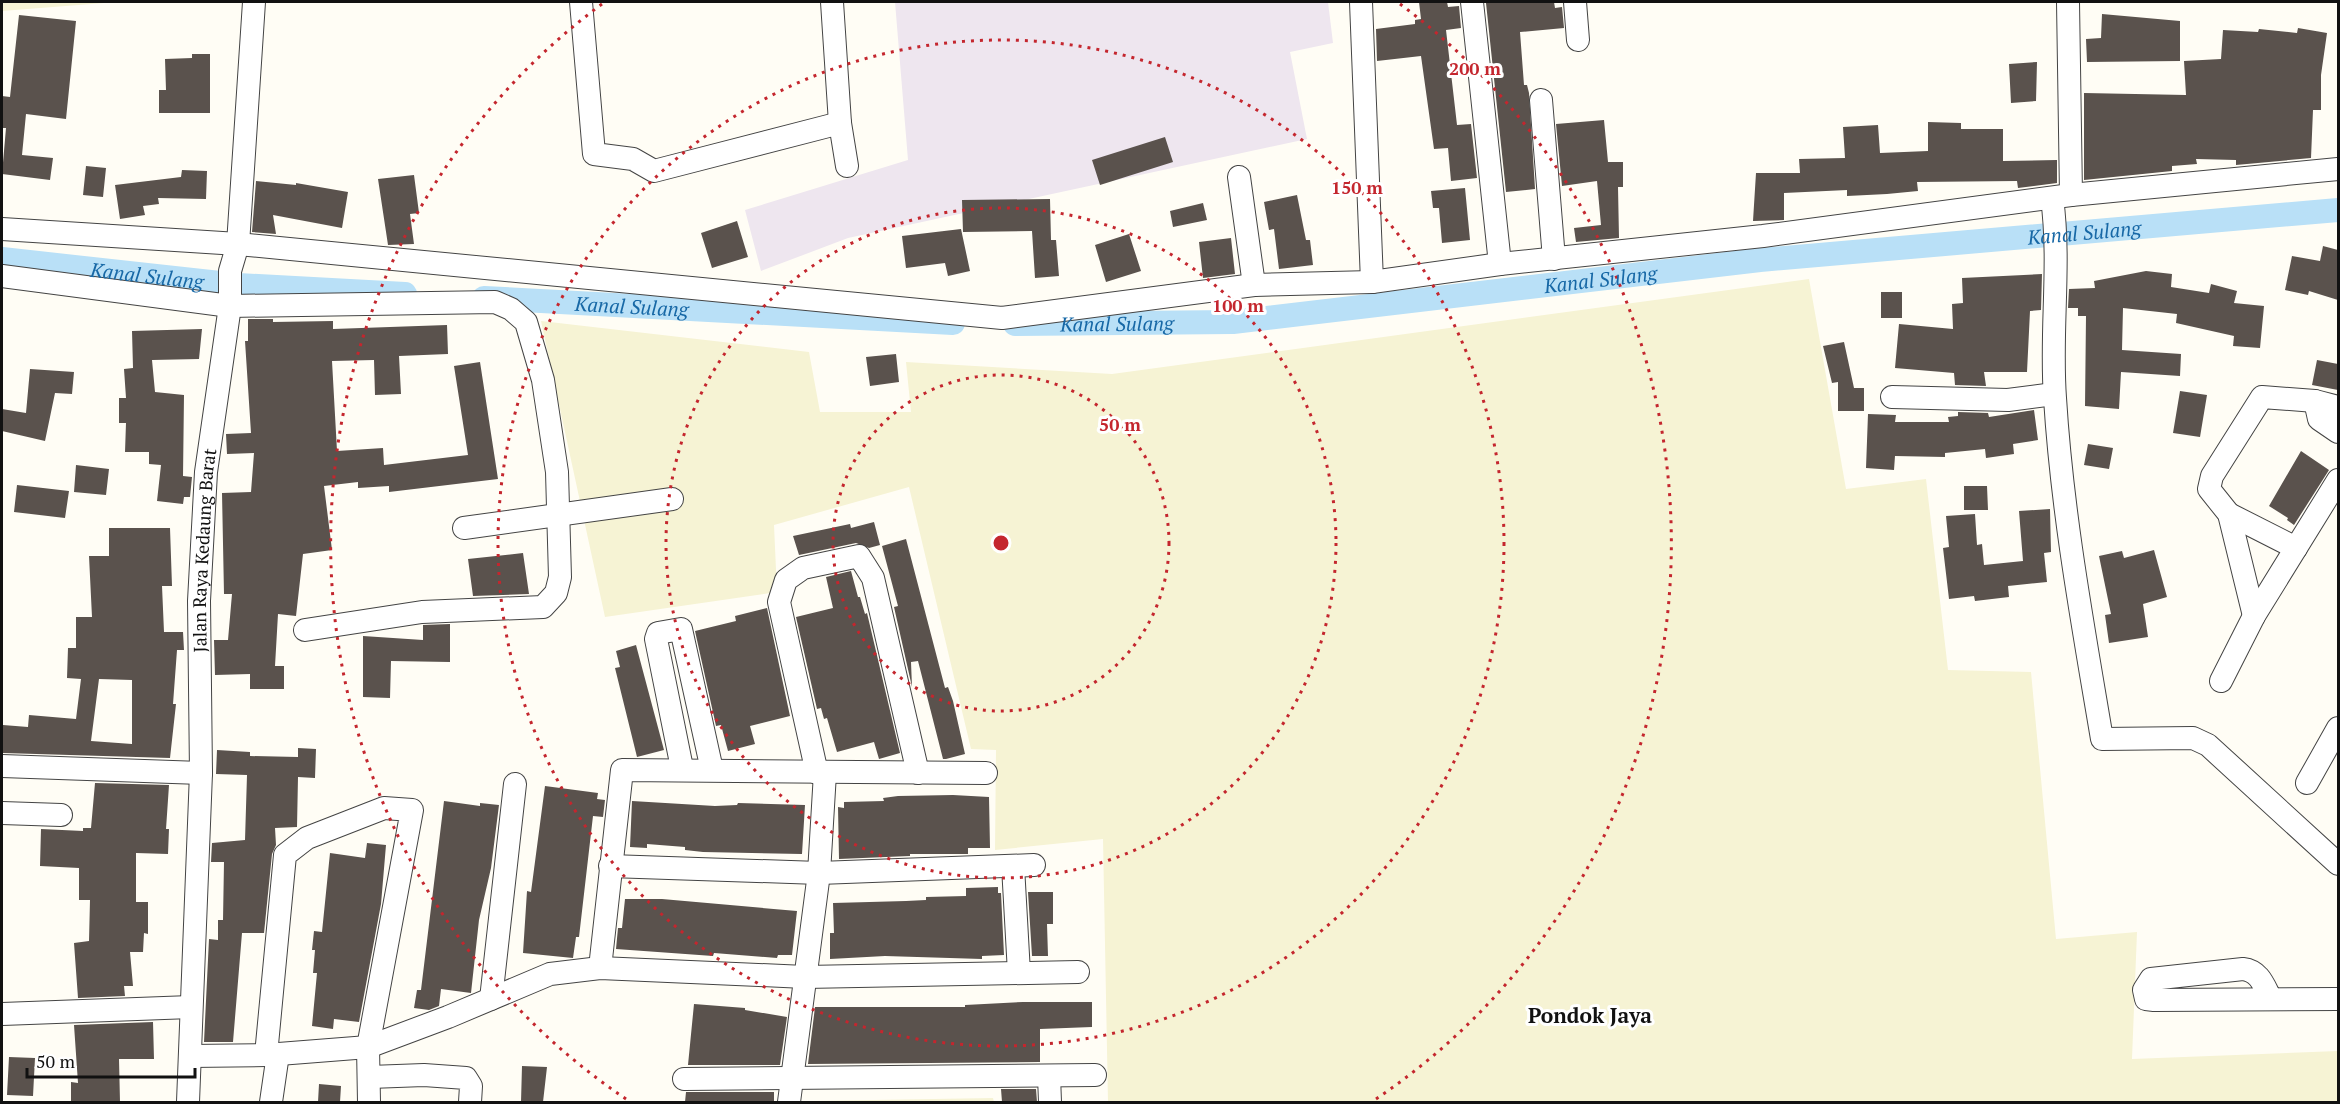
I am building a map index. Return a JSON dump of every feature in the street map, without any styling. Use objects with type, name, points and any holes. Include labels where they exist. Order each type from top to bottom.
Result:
[{"type":"street","name":"Jalan Raya Kedaung Barat","points":[[188,1102],[201,773],[199,601],[206,484],[238,244],[254,2]]},
{"type":"street","points":[[581,2],[594,154],[633,159],[654,171],[840,123]]},
{"type":"street","points":[[832,2],[840,123],[847,166]]},
{"type":"street","points":[[1361,2],[1372,282]]},
{"type":"street","points":[[1472,2],[1500,264]]},
{"type":"street","points":[[1575,2],[1578,40]]},
{"type":"street","points":[[2068,2],[2057,244],[2054,394],[2058,454],[2102,739],[2193,738],[2208,746],[2338,864]]},
{"type":"street","points":[[1541,100],[1554,259]]},
{"type":"street","points":[[2,229],[238,244],[1002,318],[1254,285],[1372,282],[1500,264],[1763,236],[2338,169]]},
{"type":"street","points":[[1239,177],[1254,285]]},
{"type":"street","points":[[2,276],[230,291],[495,303],[511,309],[526,322],[543,380],[557,472],[560,577],[556,593],[543,607],[422,612],[305,630]]},
{"type":"street","points":[[1892,398],[2008,399],[2054,394]]},
{"type":"street","points":[[2296,548],[2229,514],[2209,489],[2212,476],[2259,398],[2265,395],[2315,401],[2338,407]]},
{"type":"street","points":[[2315,401],[2319,419],[2338,432]]},
{"type":"street","points":[[2222,681],[2254,616],[2338,480]]},
{"type":"street","points":[[464,528],[672,499]]},
{"type":"street","points":[[2229,514],[2254,616]]},
{"type":"street","points":[[789,1102],[819,873],[821,773],[779,602],[786,580],[803,568],[859,556],[873,578],[918,773]]},
{"type":"street","points":[[682,768],[656,639],[658,633],[681,629],[711,770]]},
{"type":"street","points":[[2307,783],[2338,730]]},
{"type":"street","points":[[2,766],[201,773]]},
{"type":"street","points":[[600,968],[622,770],[682,768],[821,773],[986,772]]},
{"type":"street","points":[[491,999],[514,784]]},
{"type":"street","points":[[271,1102],[285,855],[308,838],[384,808],[412,810],[368,1047],[369,1102]]},
{"type":"street","points":[[2,813],[61,815]]},
{"type":"street","points":[[610,866],[819,873],[1024,866],[1019,973]]},
{"type":"street","points":[[190,1056],[272,1055],[368,1047],[550,975],[600,968],[805,977],[1078,972]]},
{"type":"street","points":[[2271,999],[2258,975],[2252,970],[2243,969],[2151,979],[2144,990],[2146,999],[2154,1000],[2338,999]]},
{"type":"street","points":[[2,1014],[191,1008]]},
{"type":"street","points":[[370,1077],[424,1075],[466,1078],[471,1086],[470,1102]]},
{"type":"street","points":[[684,1079],[791,1080],[1095,1075]]},
{"type":"street","points":[[1048,1076],[1050,1102]]},
{"type":"shaded area","points":[[2,2],[117,2],[2,11]]},
{"type":"shaded area","points":[[895,2],[1328,2],[1333,43],[1290,52],[1307,139],[848,238],[761,271],[745,210],[908,160]]},
{"type":"shaded area","points":[[1809,279],[1846,489],[1926,479],[1948,670],[2031,672],[2056,939],[2137,932],[2132,1059],[2338,1051],[2338,1102],[1108,1102],[1103,839],[995,850],[996,750],[971,749],[909,487],[774,525],[777,592],[605,617],[541,321],[809,352],[820,412],[911,412],[906,362],[1112,374]]},
{"type":"shaded area","points":[[993,1098],[994,1102],[813,1102],[813,1101]]},
{"type":"building","points":[[1419,2],[1447,2],[1448,7],[1459,6],[1461,28],[1446,30],[1457,125],[1471,124],[1477,178],[1451,181],[1448,148],[1434,149],[1421,56],[1377,61],[1376,29],[1415,24],[1415,20],[1421,19]]},
{"type":"building","points":[[1554,2],[1555,8],[1562,7],[1564,28],[1520,32],[1524,85],[1527,85],[1529,93],[1535,189],[1506,192],[1486,3]]},
{"type":"building","points":[[2102,14],[2180,21],[2180,61],[2087,62],[2086,39],[2101,38]]},
{"type":"building","points":[[19,15],[76,21],[66,119],[26,114],[22,155],[53,158],[50,180],[2,174],[6,128],[2,128],[2,96],[10,97]]},
{"type":"building","points":[[2298,28],[2327,33],[2321,75],[2321,110],[2313,110],[2311,158],[2236,165],[2236,160],[2196,159],[2197,164],[2172,166],[2172,171],[2084,180],[2084,93],[2186,95],[2184,61],[2221,59],[2223,30],[2258,32],[2259,29],[2297,33]]},
{"type":"building","points":[[192,54],[210,54],[210,113],[159,113],[159,90],[166,90],[165,59],[192,58]]},
{"type":"building","points":[[2037,62],[2036,101],[2011,103],[2009,64]]},
{"type":"building","points":[[1604,120],[1608,162],[1623,162],[1623,187],[1618,187],[1619,238],[1576,242],[1574,228],[1601,225],[1597,181],[1562,186],[1556,124]]},
{"type":"building","points":[[1928,122],[1961,123],[1961,129],[2003,129],[2003,161],[2057,160],[2057,183],[2018,188],[2017,181],[1917,182],[1918,191],[1887,194],[1847,196],[1847,190],[1784,193],[1784,220],[1753,221],[1756,173],[1800,173],[1799,159],[1845,158],[1843,127],[1878,125],[1880,153],[1928,151]]},
{"type":"building","points":[[1165,137],[1173,162],[1100,185],[1092,160]]},
{"type":"building","points":[[86,166],[106,168],[103,197],[83,195]]},
{"type":"building","points":[[182,170],[207,171],[206,199],[158,198],[159,204],[143,206],[145,215],[120,219],[115,185],[181,177]]},
{"type":"building","points":[[414,175],[419,213],[410,214],[414,244],[388,245],[378,179]]},
{"type":"building","points":[[256,181],[296,185],[296,183],[348,192],[342,228],[273,215],[276,234],[252,232]]},
{"type":"building","points":[[1465,188],[1470,240],[1442,243],[1439,208],[1433,208],[1431,191]]},
{"type":"building","points":[[1297,195],[1306,240],[1310,240],[1313,265],[1279,269],[1274,229],[1269,230],[1264,202]]},
{"type":"building","points":[[1050,199],[1051,240],[1056,240],[1059,276],[1035,278],[1032,231],[963,232],[962,200]]},
{"type":"building","points":[[1203,203],[1207,220],[1173,227],[1170,211]]},
{"type":"building","points":[[737,221],[748,257],[712,268],[701,233]]},
{"type":"building","points":[[961,229],[970,271],[948,276],[945,263],[906,268],[902,236]]},
{"type":"building","points":[[1129,234],[1141,271],[1106,282],[1095,245]]},
{"type":"building","points":[[1231,238],[1235,274],[1203,278],[1199,242]]},
{"type":"building","points":[[2323,246],[2338,250],[2338,300],[2309,291],[2308,295],[2285,290],[2292,256],[2320,261]]},
{"type":"building","points":[[2146,271],[2172,274],[2171,287],[2209,293],[2211,284],[2237,291],[2234,303],[2264,306],[2260,348],[2233,346],[2234,336],[2176,323],[2177,314],[2123,308],[2122,350],[2181,354],[2180,376],[2121,372],[2119,409],[2085,406],[2086,316],[2078,316],[2078,308],[2068,308],[2069,289],[2095,288],[2094,281]]},
{"type":"building","points":[[2042,274],[2041,310],[2030,311],[2027,372],[1984,372],[1986,386],[1955,385],[1954,373],[1895,368],[1899,324],[1953,329],[1952,304],[1963,303],[1962,278]]},
{"type":"building","points":[[1881,292],[1902,292],[1902,318],[1881,318]]},
{"type":"building","points":[[248,319],[273,319],[273,322],[333,321],[333,329],[447,325],[448,354],[399,356],[401,394],[375,395],[374,360],[332,361],[337,451],[383,448],[384,465],[468,455],[454,366],[480,362],[498,479],[389,492],[389,486],[358,488],[358,482],[324,486],[332,550],[303,554],[296,616],[278,614],[275,666],[284,666],[284,689],[250,689],[250,674],[215,675],[214,640],[228,640],[232,594],[224,594],[222,493],[251,492],[254,453],[227,454],[226,434],[251,433],[245,341],[248,341]]},
{"type":"building","points":[[202,329],[199,359],[152,360],[155,392],[184,395],[183,476],[192,477],[190,497],[184,497],[183,504],[157,501],[161,465],[149,464],[149,452],[125,452],[126,423],[119,423],[119,398],[126,398],[124,369],[133,368],[132,331]]},
{"type":"building","points":[[1844,342],[1854,388],[1864,388],[1864,411],[1838,411],[1838,382],[1832,383],[1823,346]]},
{"type":"building","points":[[896,354],[899,382],[870,386],[866,357]]},
{"type":"building","points":[[2317,360],[2338,364],[2338,390],[2312,385]]},
{"type":"building","points":[[30,369],[74,372],[72,394],[55,393],[45,441],[2,431],[2,409],[26,413]]},
{"type":"building","points":[[2180,391],[2207,395],[2200,437],[2173,433]]},
{"type":"building","points":[[2034,410],[2038,440],[2013,444],[2014,454],[1986,458],[1985,449],[1945,453],[1945,457],[1895,456],[1894,470],[1866,468],[1868,414],[1896,415],[1895,422],[1949,422],[1948,417],[1958,416],[1958,412],[1988,413],[1989,417]]},
{"type":"building","points":[[2088,444],[2113,448],[2109,469],[2084,465]]},
{"type":"building","points":[[2301,451],[2329,470],[2294,525],[2287,520],[2288,518],[2269,506]]},
{"type":"building","points":[[76,465],[109,469],[106,495],[74,492]]},
{"type":"building","points":[[17,485],[69,491],[65,518],[14,512]]},
{"type":"building","points":[[1964,486],[1987,486],[1988,510],[1964,510]]},
{"type":"building","points":[[2050,509],[2051,552],[2044,553],[2047,582],[2008,586],[2009,597],[1975,601],[1974,596],[1949,599],[1943,548],[1949,547],[1946,516],[1975,514],[1977,545],[1982,544],[1984,565],[2023,561],[2019,511]]},
{"type":"building","points":[[874,522],[880,545],[869,548],[856,543],[799,555],[793,536],[850,524],[851,528]]},
{"type":"building","points":[[109,528],[170,528],[172,586],[162,586],[164,632],[183,632],[184,650],[177,650],[173,704],[176,704],[170,758],[3,753],[3,725],[28,727],[29,715],[76,719],[81,679],[67,678],[68,648],[76,648],[76,617],[92,617],[89,556],[109,556]],"holes":[[[99,679],[132,680],[132,744],[91,741]]]},
{"type":"building","points":[[906,539],[945,688],[948,687],[953,701],[965,754],[946,759],[943,759],[918,661],[911,662],[912,687],[894,607],[898,606],[882,546]]},
{"type":"building","points":[[2154,550],[2167,597],[2143,604],[2148,637],[2109,643],[2105,615],[2111,614],[2099,556],[2122,551],[2124,558]]},
{"type":"building","points":[[523,553],[529,594],[473,596],[468,559]]},
{"type":"building","points":[[851,571],[858,597],[860,597],[865,614],[867,613],[900,753],[879,759],[874,742],[837,752],[827,718],[824,719],[821,708],[817,709],[796,617],[833,608],[826,577]]},
{"type":"building","points":[[767,608],[790,716],[750,726],[755,744],[728,751],[721,725],[716,726],[695,631],[736,621],[735,616]]},
{"type":"building","points":[[450,624],[450,662],[391,661],[390,698],[363,697],[363,636],[423,640],[423,625]]},
{"type":"building","points":[[636,645],[664,750],[637,757],[615,668],[620,667],[616,651]]},
{"type":"building","points":[[298,748],[316,749],[315,778],[298,777],[297,827],[275,828],[276,845],[272,854],[264,933],[242,933],[233,1042],[204,1042],[209,939],[218,940],[218,920],[223,920],[224,862],[211,862],[212,843],[245,840],[247,775],[216,774],[217,750],[250,752],[250,756],[298,757]]},
{"type":"building","points":[[95,783],[169,785],[166,829],[169,829],[168,854],[136,853],[136,902],[148,902],[148,934],[144,933],[143,952],[130,952],[133,986],[124,986],[125,996],[78,998],[74,943],[89,941],[90,900],[79,900],[79,868],[40,866],[41,829],[83,831],[83,828],[91,828]]},
{"type":"building","points":[[545,786],[598,793],[597,799],[605,800],[603,817],[593,816],[579,937],[576,937],[573,958],[523,953],[527,891],[531,892]]},
{"type":"building","points":[[898,796],[989,797],[990,848],[968,848],[968,854],[910,854],[910,856],[839,859],[838,807],[844,808],[844,802],[884,801],[883,798]]},
{"type":"building","points":[[444,801],[480,806],[480,803],[499,805],[491,868],[479,920],[471,993],[441,989],[439,1006],[429,1010],[414,1008],[417,990],[421,990]]},
{"type":"building","points":[[632,801],[715,806],[737,805],[738,803],[805,805],[802,854],[703,852],[685,850],[685,847],[647,844],[647,848],[630,847]]},
{"type":"building","points":[[367,843],[386,845],[381,904],[359,1022],[334,1019],[333,1029],[312,1026],[317,973],[313,973],[315,950],[312,950],[314,931],[322,932],[330,853],[365,858]]},
{"type":"building","points":[[998,887],[998,893],[1001,893],[1004,955],[982,956],[982,959],[885,956],[830,959],[830,933],[834,933],[833,903],[926,900],[926,897],[966,896],[966,888]]},
{"type":"building","points":[[1028,892],[1053,892],[1053,924],[1047,924],[1048,956],[1032,956]]},
{"type":"building","points":[[625,899],[662,899],[797,911],[792,955],[778,955],[777,958],[714,953],[713,956],[616,949],[618,928],[622,928]]},
{"type":"building","points":[[1092,1002],[1092,1027],[1040,1029],[1040,1062],[808,1064],[815,1007],[965,1007],[965,1005]]},
{"type":"building","points":[[694,1004],[745,1008],[745,1010],[787,1017],[780,1065],[688,1065]]},
{"type":"building","points":[[153,1022],[154,1059],[119,1059],[120,1102],[71,1102],[71,1082],[78,1083],[74,1025]]},
{"type":"building","points":[[9,1057],[35,1058],[33,1096],[7,1095]]},
{"type":"building","points":[[522,1066],[547,1067],[543,1102],[521,1102]]},
{"type":"building","points":[[319,1084],[341,1086],[340,1102],[318,1102]]},
{"type":"building","points":[[1001,1089],[1036,1089],[1037,1102],[1002,1102]]},
{"type":"building","points":[[686,1092],[774,1092],[774,1102],[685,1102]]},
{"type":"waterway","name":"Kanal Sulang","points":[[1015,324],[1233,322],[1760,260],[2338,210]]},
{"type":"waterway","name":"Kanal Sulang","points":[[2,259],[238,285],[405,294]]},
{"type":"waterway","name":"Kanal Sulang","points":[[484,298],[953,323]]},
{"type":"district","name":"Pondok Jaya","points":[[1590,1015]]}]
